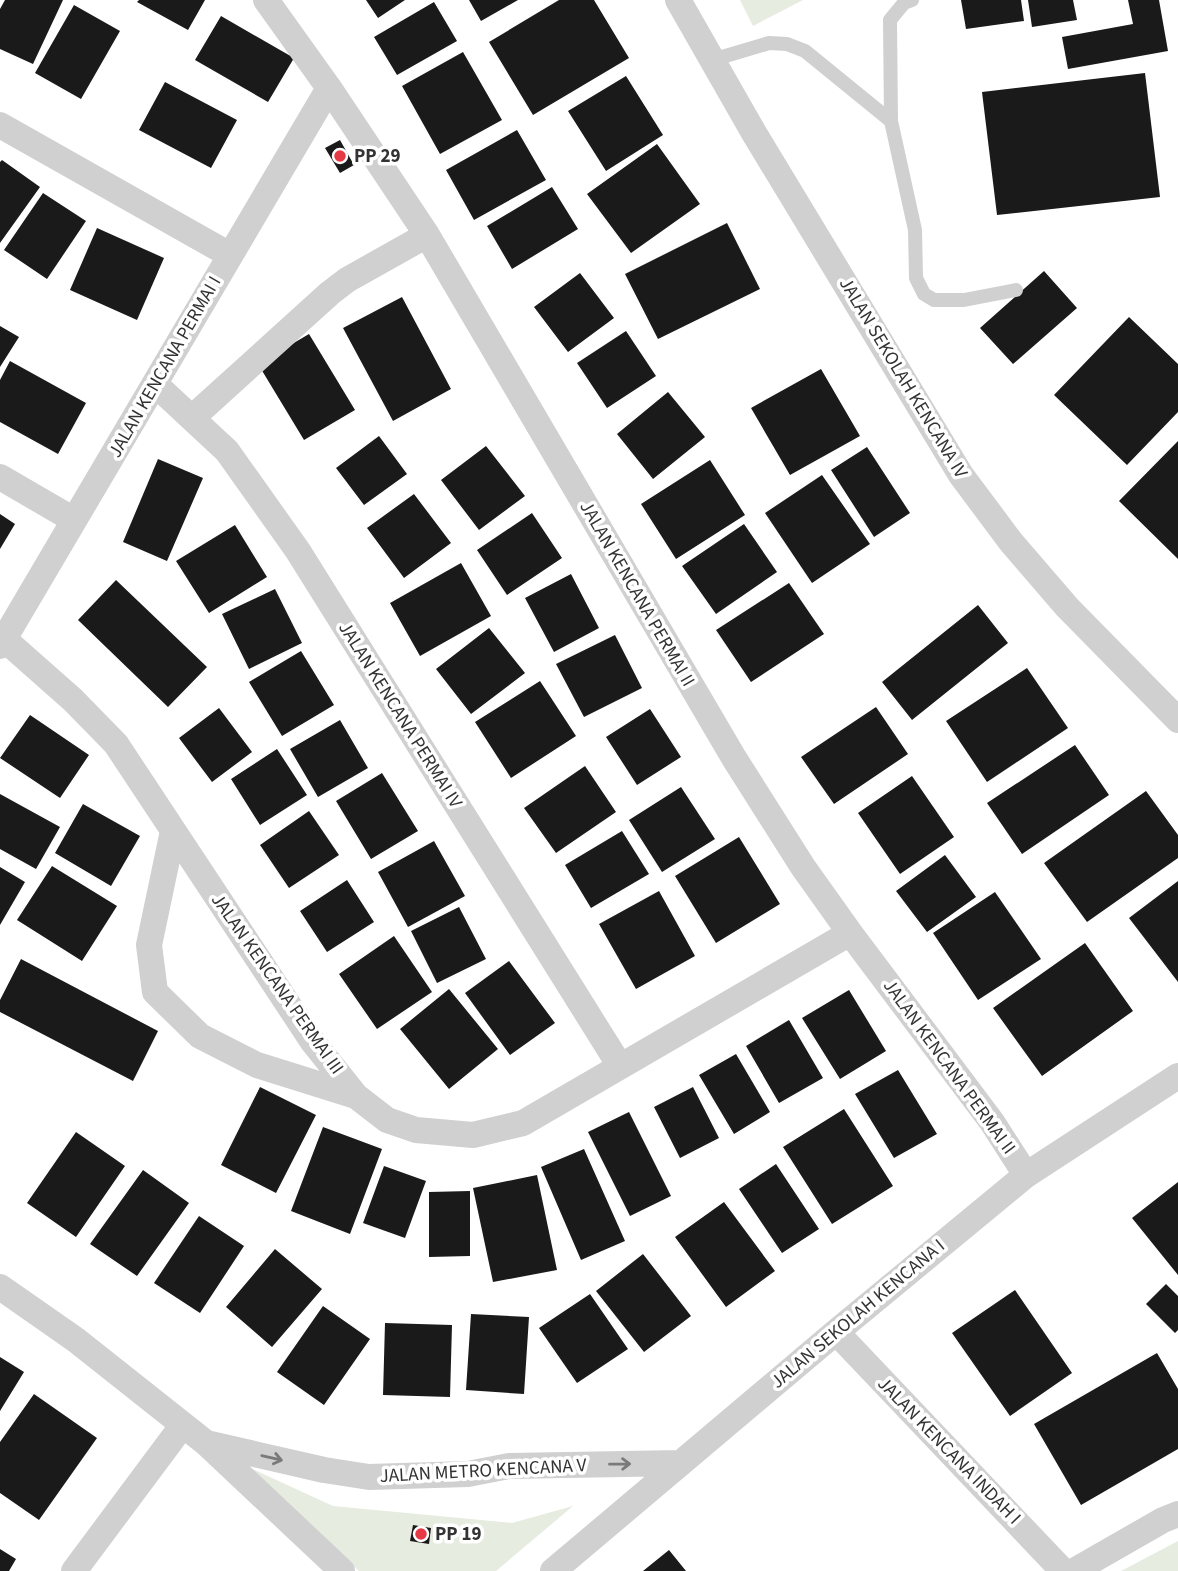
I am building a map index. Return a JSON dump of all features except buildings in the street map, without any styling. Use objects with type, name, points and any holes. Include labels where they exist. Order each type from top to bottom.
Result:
[{"type":"street","name":"JALAN KENCANA PERMAI II","points":[[266,0],[329,88],[427,235],[734,758],[803,867],[987,1114],[1027,1175]]},
{"type":"street","name":"JALAN SEKOLAH KENCANA IV","points":[[678,0],[754,133],[961,475],[1012,542],[1067,607],[1178,720]]},
{"type":"street","name":"JALAN KENCANA PERMAI I","points":[[2,643],[329,88]]},
{"type":"street","points":[[0,125],[230,255]]},
{"type":"street","points":[[193,417],[330,293],[347,280],[427,235]]},
{"type":"street","name":"JALAN KENCANA PERMAI IV","points":[[155,384],[227,451],[298,551],[620,1066]]},
{"type":"street","points":[[0,477],[74,520]]},
{"type":"street","name":"JALAN KENCANA PERMAI III","points":[[2,643],[74,700],[116,744],[313,1042],[356,1096],[387,1120],[416,1130],[473,1135],[523,1123],[850,933]]},
{"type":"street","points":[[173,831],[149,945],[155,992],[200,1036],[257,1065],[356,1096]]},
{"type":"street","name":"JALAN SEKOLAH KENCANA I","points":[[553,1571],[1027,1175],[1178,1076]]},
{"type":"street","name":"JALAN METRO KENCANA V","points":[[0,1287],[76,1340],[206,1443],[342,1571]]},
{"type":"street","name":"JALAN KENCANA INDAH I","points":[[836,1332],[1063,1571]]},
{"type":"street","points":[[74,1571],[182,1426]]},
{"type":"street","name":"JALAN METRO KENCANA V","points":[[206,1443],[324,1470],[369,1477],[468,1474],[509,1466],[681,1463]]},
{"type":"street","points":[[1074,1571],[1178,1514]]},
{"type":"lane","points":[[912,0],[904,3],[890,20],[891,121],[915,230],[916,278],[924,294],[934,300],[989,297],[1016,290]]},
{"type":"lane","points":[[712,60],[769,43],[788,44],[805,51],[891,121]]},
{"type":"shaded area","points":[[740,0],[803,0],[753,26]]},
{"type":"shaded area","points":[[235,1461],[333,1506],[512,1523],[573,1506],[496,1571],[359,1571]]},
{"type":"shaded area","points":[[1178,1541],[1178,1571],[1121,1571]]},
{"type":"place","name":"PP 29","points":[[340,156]]},
{"type":"place","name":"PP 19","points":[[421,1534]]}]
